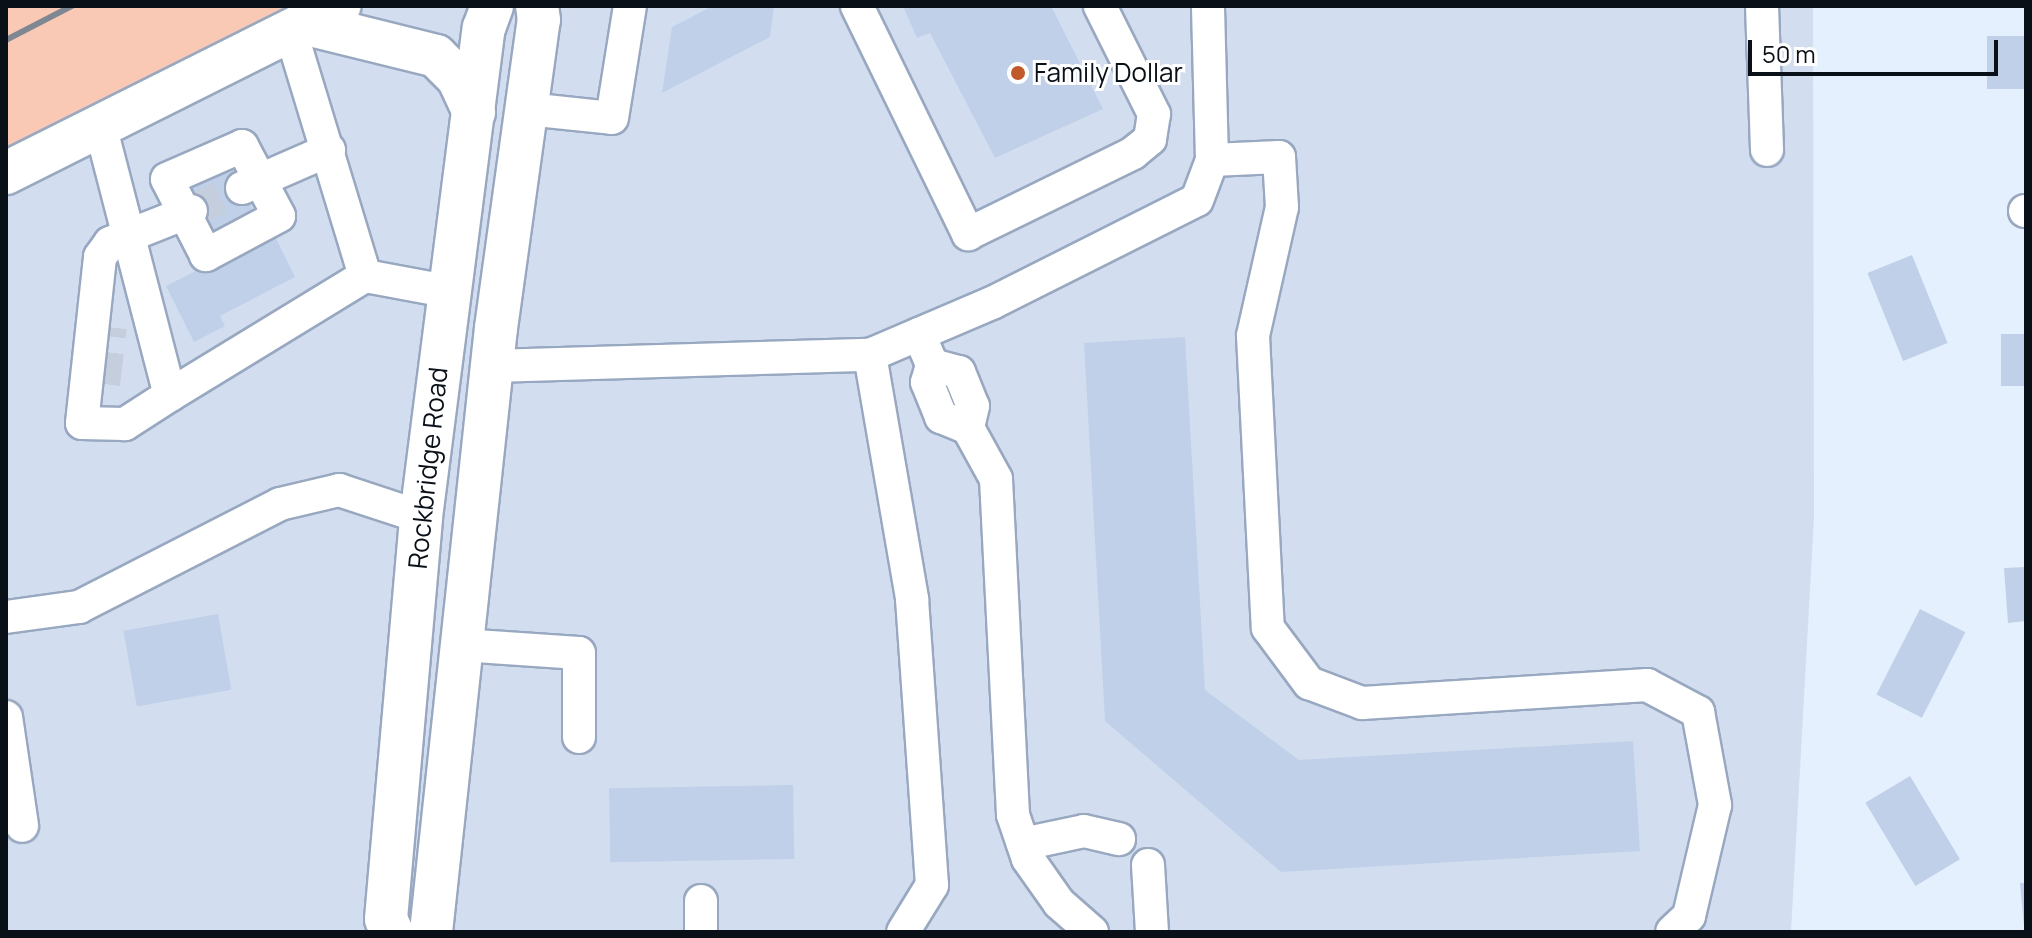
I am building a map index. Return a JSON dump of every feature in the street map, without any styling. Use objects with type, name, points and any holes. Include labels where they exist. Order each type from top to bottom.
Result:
[{"type":"main road","name":"Rockbridge Road","points":[[392,932],[386,919],[421,517],[474,113],[492,6]]},
{"type":"main road","name":"Rockbridge Road","points":[[431,932],[492,366],[527,109],[537,6]]},
{"type":"main road","points":[[6,173],[311,20],[436,56],[458,78],[474,113]]},
{"type":"lane","points":[[527,109],[612,118],[630,6]]},
{"type":"lane","points":[[857,6],[968,234],[1133,153],[1150,139],[1154,114],[1100,6]]},
{"type":"lane","points":[[492,366],[870,355],[1197,200],[1212,160],[1208,6]]},
{"type":"lane","points":[[1762,6],[1767,150]]},
{"type":"lane","points":[[311,20],[329,150],[365,276]]},
{"type":"lane","points":[[100,125],[119,239],[170,395]]},
{"type":"lane","points":[[242,146],[250,184],[279,216],[206,255],[187,212],[167,179],[242,146]]},
{"type":"lane","points":[[250,184],[329,150]]},
{"type":"lane","points":[[1212,160],[1279,157],[1282,207],[1253,336],[1268,628],[1309,683],[1362,703],[1647,685],[1698,712],[1715,805],[1689,916],[1672,932]]},
{"type":"lane","points":[[187,212],[119,239],[96,278],[82,423],[125,424],[365,276],[451,292]]},
{"type":"lane","points":[[111,327],[119,239]]},
{"type":"lane","points":[[919,334],[932,365],[927,382],[941,417],[968,428],[996,479],[1013,815],[1023,844],[1059,903],[1092,932]]},
{"type":"lane","points":[[870,355],[912,599],[932,885],[903,932]]},
{"type":"lane","points":[[100,425],[104,384]]},
{"type":"lane","points":[[6,617],[79,607],[280,504],[339,490],[421,517]]},
{"type":"lane","points":[[461,645],[579,653],[579,737]]},
{"type":"lane","points":[[6,717],[22,826]]},
{"type":"lane","points":[[1023,844],[1084,831],[1119,839]]},
{"type":"lane","points":[[1148,865],[1152,932]]},
{"type":"shaded area","points":[[6,6],[300,6],[6,156]]},
{"type":"shaded area","points":[[300,6],[1813,6],[1814,518],[1791,932],[6,932],[6,156]]},
{"type":"building","points":[[713,6],[774,6],[770,37],[662,93],[672,27]]},
{"type":"building","name":"Family Dollar","points":[[903,6],[1051,6],[1103,109],[995,158],[930,33],[917,38]]},
{"type":"building","points":[[1987,36],[2026,36],[2026,89],[1987,89]]},
{"type":"building","points":[[229,163],[259,221],[209,246],[179,188]]},
{"type":"building","points":[[273,232],[295,277],[220,316],[225,326],[194,342],[166,286]]},
{"type":"building","points":[[1912,255],[1948,343],[1903,361],[1867,273]]},
{"type":"building","points":[[2001,334],[2026,334],[2026,386],[2001,386]]},
{"type":"building","points":[[1185,337],[1205,690],[1299,760],[1633,741],[1640,851],[1281,872],[1105,721],[1084,343]]},
{"type":"building","points":[[2026,567],[2026,621],[2008,623],[2004,568]]},
{"type":"building","points":[[1920,609],[1965,632],[1922,718],[1876,695]]},
{"type":"building","points":[[218,614],[231,690],[137,707],[123,631]]},
{"type":"building","points":[[1910,776],[1960,859],[1915,886],[1865,803]]},
{"type":"building","points":[[793,785],[794,859],[610,862],[609,788]]},
{"type":"building","points":[[2020,883],[2026,883],[2026,927],[2024,927]]},
{"type":"tunnel","points":[[191,211],[242,188]]},
{"type":"tunnel","points":[[104,384],[111,327]]},
{"type":"railway","points":[[6,40],[72,6]]},
{"type":"place","name":"Family Dollar","points":[[1018,73]]}]
